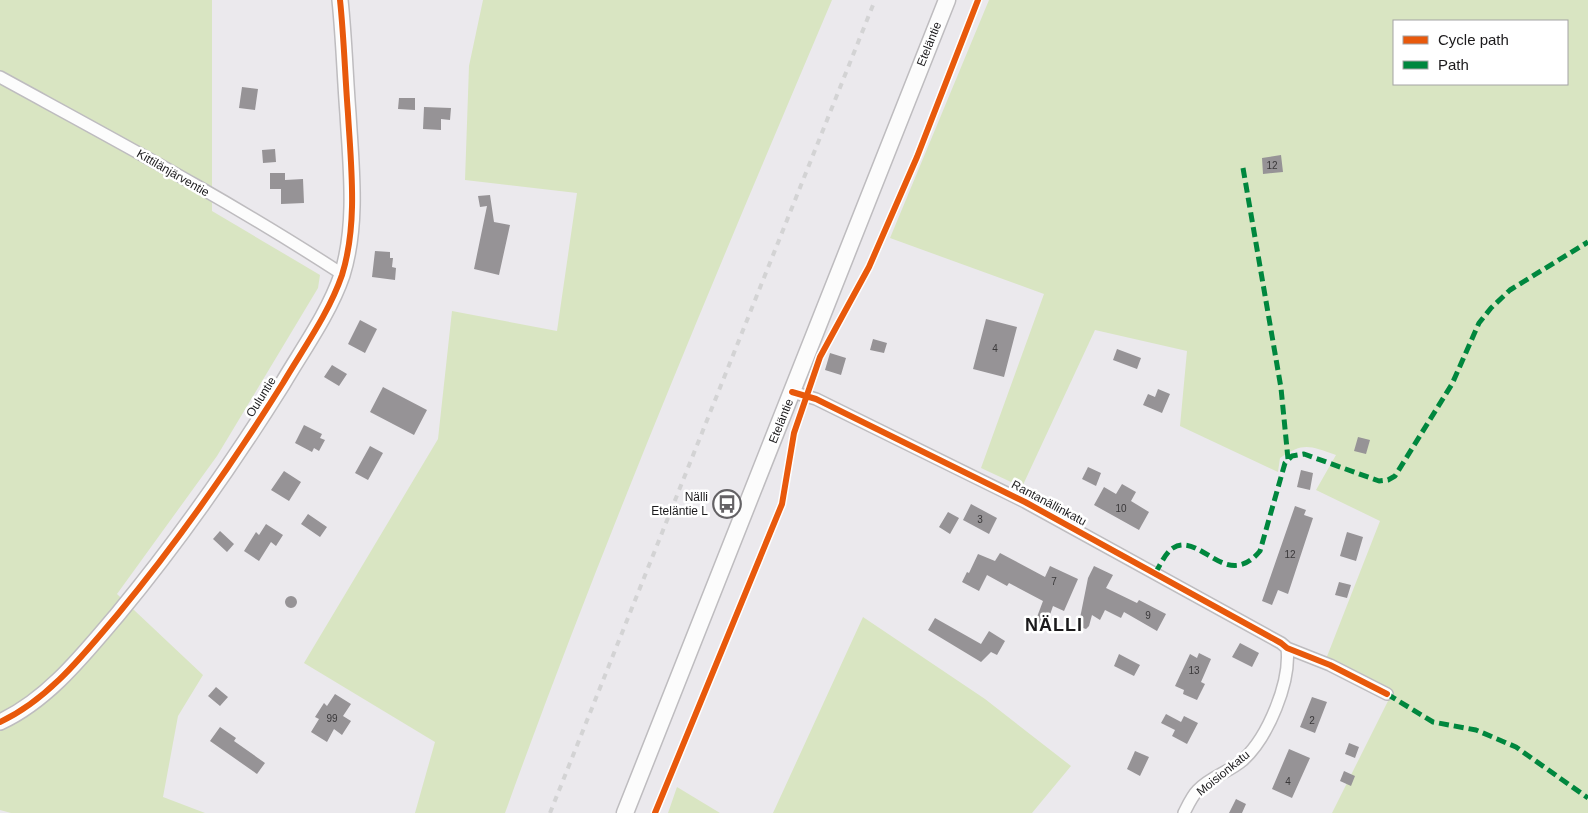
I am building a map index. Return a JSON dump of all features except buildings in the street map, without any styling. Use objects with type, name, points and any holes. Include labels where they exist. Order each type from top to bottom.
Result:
[{"type":"main road","name":"Eteläntie","points":[[625,813],[947,0]]},
{"type":"street","name":"Ouluntie","points":[[0,722],[21,712],[81,657],[182,535],[221,481],[277,392],[313,332],[342,274],[351,219],[352,196],[340,0]]},
{"type":"street","name":"Kittilänjärventie","points":[[0,77],[134,150],[342,274]]},
{"type":"street","name":"Rantanällinkatu","points":[[792,392],[816,399],[1025,502],[1287,648],[1330,665],[1387,694]]},
{"type":"street","name":"Moisionkatu","points":[[1184,813],[1197,791],[1244,759],[1264,732],[1282,692],[1288,664],[1287,648]]},
{"type":"green space","points":[[0,0],[212,0],[212,211],[320,275],[318,288],[217,456],[117,594],[203,675],[178,716],[163,797],[205,813],[11,813],[0,810]]},
{"type":"green space","points":[[483,0],[832,0],[663,404],[582,608],[505,813],[415,813],[435,742],[304,663],[438,439],[452,311],[557,331],[577,193],[465,180],[469,66]]},
{"type":"green space","points":[[989,0],[1588,0],[1588,813],[1332,813],[1391,695],[1326,659],[1380,521],[1316,490],[1336,455],[1313,448],[1301,448],[1280,458],[1278,472],[1180,426],[1187,351],[1095,330],[1022,487],[981,468],[1044,294],[890,238]]},
{"type":"green space","points":[[863,617],[985,699],[1071,766],[1032,813],[773,813]]},
{"type":"green space","points":[[677,787],[720,813],[668,813]]},
{"type":"railway","points":[[550,813],[875,0]]},
{"type":"marked path","points":[[1243,168],[1281,388],[1288,459]]},
{"type":"marked path","points":[[1155,573],[1170,550],[1183,545],[1193,547],[1225,564],[1236,565],[1248,562],[1260,551],[1285,463],[1292,456],[1304,454],[1379,481],[1388,480],[1395,476],[1452,384],[1479,323],[1491,308],[1510,290],[1588,242]]},
{"type":"marked path","points":[[1387,694],[1433,722],[1476,730],[1516,747],[1588,798]]},
{"type":"cycle path","points":[[0,722],[34,701],[64,675],[92,645],[141,586],[184,530],[244,444],[307,344],[337,289],[347,256],[352,215],[351,154],[340,0]]},
{"type":"cycle path","points":[[655,813],[782,504],[794,433],[820,357],[869,267],[917,157],[978,0]]},
{"type":"cycle path","points":[[792,392],[816,399],[1025,502],[1287,648],[1330,665],[1387,694]]},
{"type":"place","name":"Nälli Eteläntie L","points":[[727,504]]},
{"type":"district","name":"NÄLLI","points":[[1054,625]]}]
